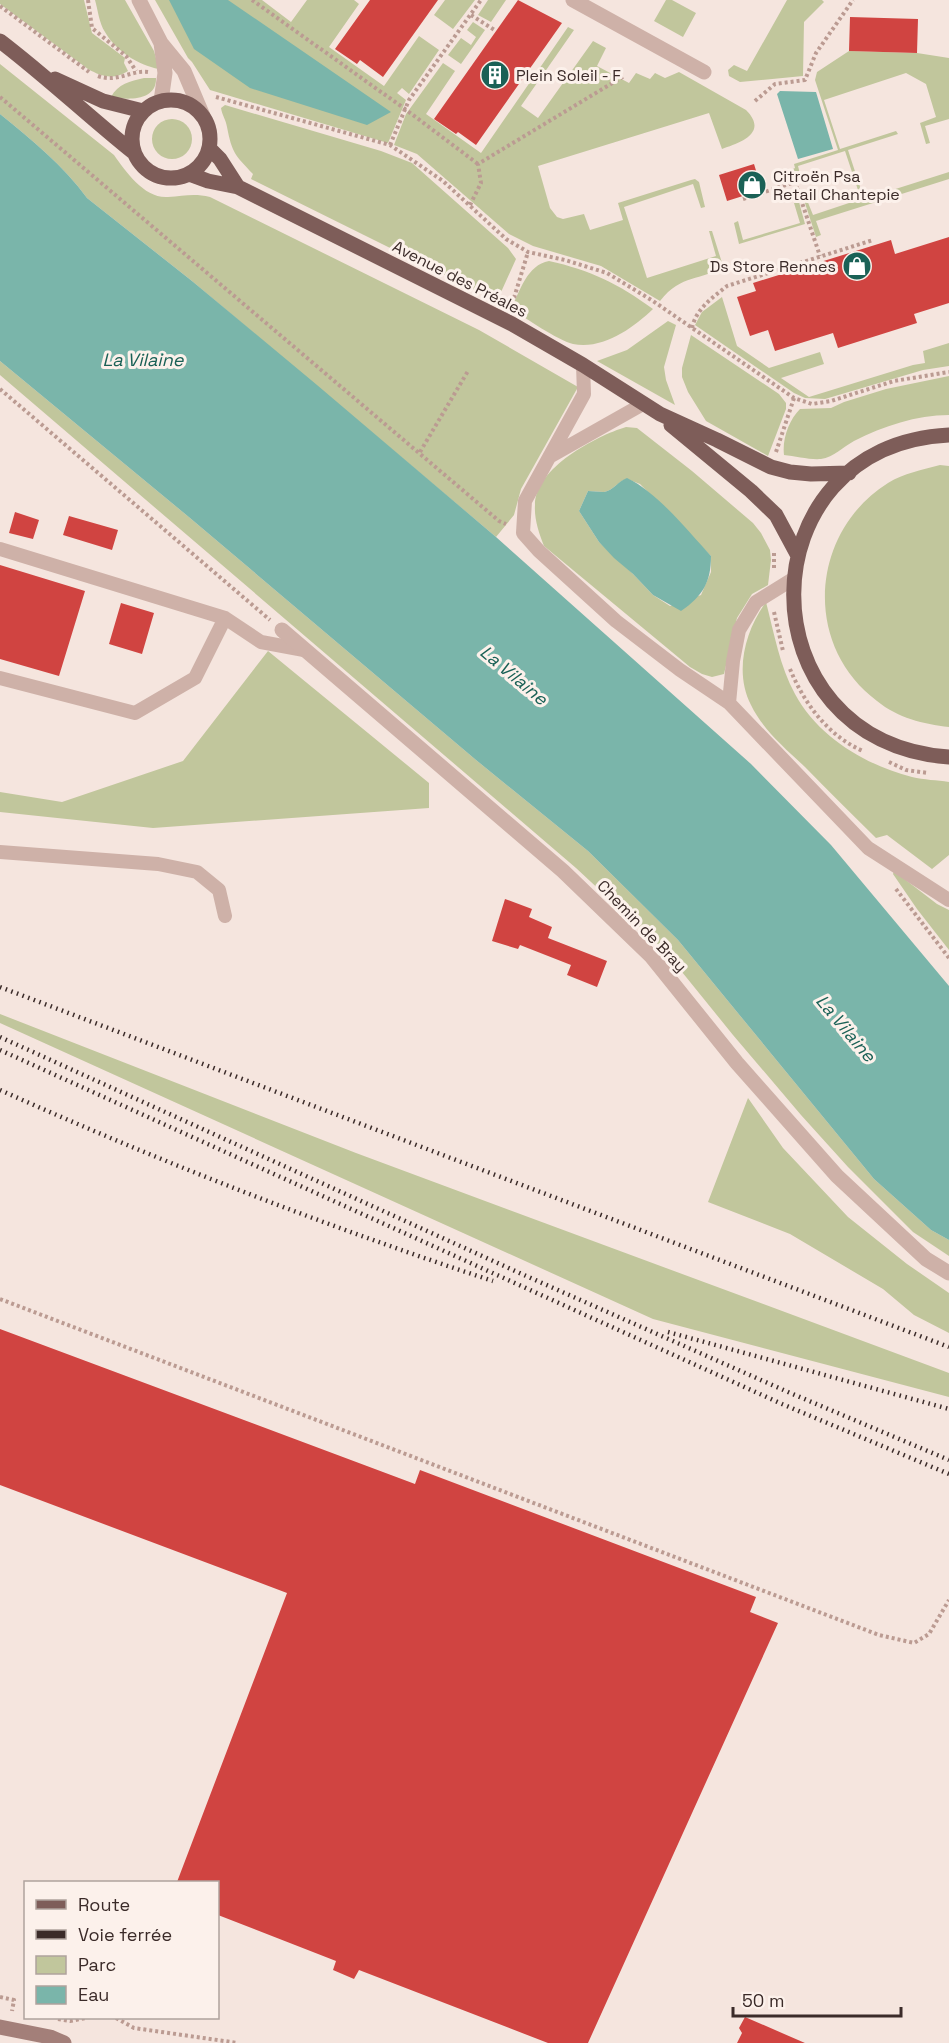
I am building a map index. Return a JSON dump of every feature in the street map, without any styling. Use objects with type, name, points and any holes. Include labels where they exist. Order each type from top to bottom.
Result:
[{"type":"main road","points":[[0,41],[39,71],[133,152],[142,166],[156,175],[172,178],[189,174],[202,162],[209,148],[210,132],[203,117],[192,105],[177,100],[160,100],[143,111],[135,122],[131,137],[133,152]]},
{"type":"main road","points":[[39,71],[103,101],[143,111]]},
{"type":"main road","points":[[209,148],[220,159],[238,187]]},
{"type":"main road","name":"Avenue des Préales","points":[[189,174],[208,181],[238,187],[512,324],[583,365],[660,414],[771,467],[811,474],[849,472]]},
{"type":"main road","name":"Avenue des Préales","points":[[660,414],[776,515],[797,554]]},
{"type":"main road","points":[[949,435],[911,441],[889,448],[849,472],[832,490],[817,510],[797,554],[792,603],[802,652],[826,694],[843,713],[883,741],[906,750],[949,757]]},
{"type":"street","points":[[139,0],[161,43],[184,71],[203,117]]},
{"type":"street","points":[[573,0],[705,72]]},
{"type":"street","points":[[160,100],[165,73],[161,43]]},
{"type":"street","name":"Chemin de Bray","points":[[282,630],[563,871],[651,956],[737,1063],[837,1176],[926,1258],[949,1273]]},
{"type":"street","points":[[0,2027],[50,2037],[64,2043]]},
{"type":"lane","points":[[583,365],[584,394],[525,501],[523,533],[539,551],[616,621],[680,670],[729,703],[868,848],[949,900]]},
{"type":"lane","points":[[550,456],[643,404]]},
{"type":"lane","points":[[0,549],[225,618],[261,642],[304,650]]},
{"type":"lane","points":[[729,703],[739,630],[756,602],[793,579]]},
{"type":"lane","points":[[0,678],[135,713],[195,678],[225,618]]},
{"type":"lane","points":[[0,852],[158,864],[197,872],[219,890],[225,916]]},
{"type":"path","points":[[0,6],[86,71],[101,78],[116,80],[136,71],[126,56],[92,28],[88,0]]},
{"type":"path","points":[[252,0],[478,164],[481,183],[470,205]]},
{"type":"path","points":[[390,145],[405,109],[481,0]]},
{"type":"path","points":[[755,101],[775,84],[805,80],[816,53],[853,0]]},
{"type":"path","points":[[471,15],[496,32]]},
{"type":"path","points":[[478,164],[624,76]]},
{"type":"path","points":[[210,96],[390,145],[442,181],[506,239],[528,252],[607,273],[794,398],[812,404],[831,401],[894,381],[949,372]]},
{"type":"path","points":[[0,97],[499,521],[523,533]]},
{"type":"path","points":[[743,199],[795,182],[820,256]]},
{"type":"path","points":[[692,328],[694,318],[699,311],[727,286],[873,240]]},
{"type":"path","points":[[514,298],[528,252]]},
{"type":"path","points":[[420,452],[468,370]]},
{"type":"path","points":[[0,389],[282,630]]},
{"type":"path","points":[[771,467],[794,398]]},
{"type":"path","points":[[894,885],[949,958]]},
{"type":"path","points":[[0,1299],[879,1635],[914,1643],[929,1634],[949,1600]]},
{"type":"path","points":[[55,2019],[70,2021],[81,2019]]},
{"type":"path","points":[[118,2019],[134,2028],[238,2043]]},
{"type":"green space","points":[[0,0],[84,0],[92,33],[125,58],[124,63],[128,71],[118,76],[108,76],[88,69],[0,4]]},
{"type":"green space","points":[[95,0],[125,0],[154,51],[159,69],[136,61],[115,45],[103,28]]},
{"type":"green space","points":[[155,0],[262,0],[291,22],[307,0],[354,0],[359,4],[329,47],[384,86],[419,36],[439,50],[409,94],[402,88],[397,93],[406,100],[388,143],[210,90],[188,58]]},
{"type":"green space","points":[[445,0],[475,0],[453,29],[434,15]]},
{"type":"green space","points":[[488,0],[506,0],[491,22],[478,15]]},
{"type":"green space","points":[[666,0],[672,0],[696,13],[683,37],[654,21]]},
{"type":"green space","points":[[787,0],[822,0],[824,2],[804,22],[803,76],[740,82],[729,76],[728,70],[734,65],[747,71]]},
{"type":"green space","points":[[473,22],[485,30],[461,64],[448,55],[461,38],[471,45],[476,37],[467,30]]},
{"type":"green space","points":[[568,27],[574,30],[521,106],[538,118],[593,41],[606,48],[597,66],[629,83],[636,73],[650,79],[655,73],[665,78],[679,72],[746,110],[752,118],[753,131],[749,136],[737,144],[722,149],[709,113],[538,166],[550,208],[557,217],[563,219],[584,214],[590,230],[623,220],[618,203],[691,180],[695,179],[699,182],[705,207],[701,208],[693,184],[624,207],[647,278],[716,256],[709,231],[712,231],[723,266],[676,286],[660,301],[601,266],[533,246],[509,234],[417,154],[394,145],[406,114],[443,63],[455,71],[426,114],[481,153]]},
{"type":"green space","points":[[849,51],[917,53],[949,58],[949,119],[925,126],[930,143],[926,144],[920,123],[936,117],[926,84],[906,73],[824,100],[840,149],[896,131],[898,134],[848,150],[864,199],[949,172],[949,179],[816,221],[821,235],[816,237],[804,200],[807,200],[813,215],[861,199],[845,151],[798,166],[802,182],[799,183],[793,169],[794,164],[838,150],[815,80],[817,72]]},
{"type":"green space","points":[[0,64],[114,155],[137,183],[152,194],[168,197],[194,195],[210,197],[479,330],[578,387],[521,489],[514,515],[496,537],[192,281],[87,198],[58,164],[0,114]]},
{"type":"green space","points":[[144,78],[156,78],[152,92],[132,99],[111,97],[121,86]]},
{"type":"green space","points":[[225,105],[381,151],[412,163],[508,248],[516,259],[497,301],[251,179],[253,174],[238,158],[231,143],[221,108]]},
{"type":"green space","points":[[172,119],[186,125],[192,139],[186,153],[172,159],[158,153],[152,139],[158,125]]},
{"type":"green space","points":[[799,202],[805,224],[739,244],[734,223],[738,221],[743,240],[800,223],[794,203]]},
{"type":"green space","points":[[549,261],[604,279],[653,309],[627,330],[606,341],[584,345],[566,342],[511,309],[530,273],[541,263]]},
{"type":"green space","points":[[722,297],[737,346],[769,368],[820,352],[824,364],[781,378],[809,397],[925,363],[923,351],[949,343],[949,366],[923,370],[825,399],[805,398],[794,393],[695,325],[702,312]]},
{"type":"green space","points":[[668,321],[676,325],[664,367],[675,405],[597,361],[627,350]]},
{"type":"green space","points":[[691,335],[779,394],[786,403],[786,409],[768,456],[706,421],[688,392],[682,377],[682,368]]},
{"type":"green space","points":[[0,361],[588,851],[678,940],[874,1179],[931,1230],[949,1240],[949,1256],[913,1232],[848,1167],[733,1035],[665,951],[576,868],[0,375]]},
{"type":"green space","points":[[949,376],[949,415],[912,419],[889,426],[854,441],[826,458],[812,459],[784,455],[787,430],[800,409],[831,408],[886,389]]},
{"type":"green space","points":[[626,427],[637,428],[753,523],[770,550],[768,585],[752,594],[737,618],[724,674],[712,677],[690,667],[544,546],[537,526],[535,505],[538,491],[545,478],[569,456],[613,431]],"holes":[[[627,479],[640,484],[711,556],[711,572],[701,595],[670,606],[653,595],[599,542],[579,511],[588,491],[604,492]]]},
{"type":"green space","points":[[940,465],[949,466],[949,727],[920,722],[893,712],[877,701],[853,678],[836,650],[827,620],[825,589],[830,559],[843,530],[862,504],[894,480]]},
{"type":"green space","points":[[766,602],[785,673],[805,710],[817,724],[845,748],[878,765],[912,777],[949,782],[949,855],[932,869],[887,835],[876,838],[775,739],[756,714],[743,679],[744,652],[752,626]]},
{"type":"green space","points":[[268,651],[429,783],[429,808],[153,828],[0,812],[0,792],[62,802],[183,761]]},
{"type":"green space","points":[[894,871],[937,904],[949,910],[949,950],[917,909],[893,874]]},
{"type":"green space","points":[[0,1014],[356,1153],[949,1373],[949,1397],[653,1319],[0,1023]]},
{"type":"green space","points":[[748,1098],[783,1148],[848,1217],[907,1264],[949,1293],[949,1333],[914,1315],[883,1289],[790,1234],[708,1202]]},
{"type":"water","points":[[169,0],[228,0],[391,112],[367,125],[250,88],[194,49]]},
{"type":"water","points":[[780,91],[816,92],[833,149],[798,159],[777,94]]},
{"type":"water","name":"La Vilaine","points":[[0,114],[58,164],[87,198],[192,281],[496,537],[751,764],[831,845],[949,986],[949,1240],[931,1230],[874,1179],[678,940],[588,851],[0,361]]},
{"type":"water","points":[[627,478],[661,502],[711,556],[711,565],[704,588],[695,600],[681,611],[653,595],[614,558],[599,542],[579,511],[588,491],[607,491]]},
{"type":"building","points":[[370,0],[438,0],[383,77],[360,60],[357,64],[335,49]]},
{"type":"building","name":"Plein Soleil - F","points":[[518,0],[562,23],[476,145],[434,119]]},
{"type":"building","points":[[850,17],[918,19],[917,53],[849,51]]},
{"type":"building","points":[[754,164],[762,190],[727,201],[719,175]]},
{"type":"building","points":[[949,237],[949,303],[914,314],[917,323],[838,348],[833,333],[775,351],[768,330],[750,336],[737,297],[756,291],[753,283],[891,240],[895,254]]},
{"type":"building","points":[[15,512],[39,520],[33,539],[9,533]]},
{"type":"building","points":[[69,516],[118,530],[112,550],[63,535]]},
{"type":"building","points":[[0,565],[85,591],[59,676],[0,659]]},
{"type":"building","points":[[121,603],[154,613],[142,654],[109,644]]},
{"type":"building","points":[[505,899],[532,909],[529,917],[552,927],[548,938],[607,961],[597,987],[567,975],[571,965],[520,945],[518,949],[492,941]]},
{"type":"building","points":[[0,1329],[415,1484],[420,1470],[756,1597],[750,1612],[778,1623],[588,2043],[548,2043],[359,1970],[354,1979],[333,1970],[336,1961],[219,1915],[219,1881],[177,1881],[287,1593],[0,1485]]},
{"type":"building","points":[[745,2017],[805,2043],[737,2043],[742,2033],[739,2028]]},
{"type":"railway","points":[[0,987],[949,1347]]},
{"type":"railway","points":[[0,1037],[524,1275],[788,1392],[949,1460]]},
{"type":"railway","points":[[0,1050],[782,1404],[949,1474]]},
{"type":"railway","points":[[0,1090],[244,1192],[493,1281]]},
{"type":"railway","points":[[668,1332],[949,1409]]},
{"type":"place","name":"Plein Soleil - F","points":[[495,75]]},
{"type":"place","name":"Citroën Psa Retail Chantepie","points":[[752,185]]},
{"type":"place","name":"Ds Store Rennes","points":[[857,266]]}]
